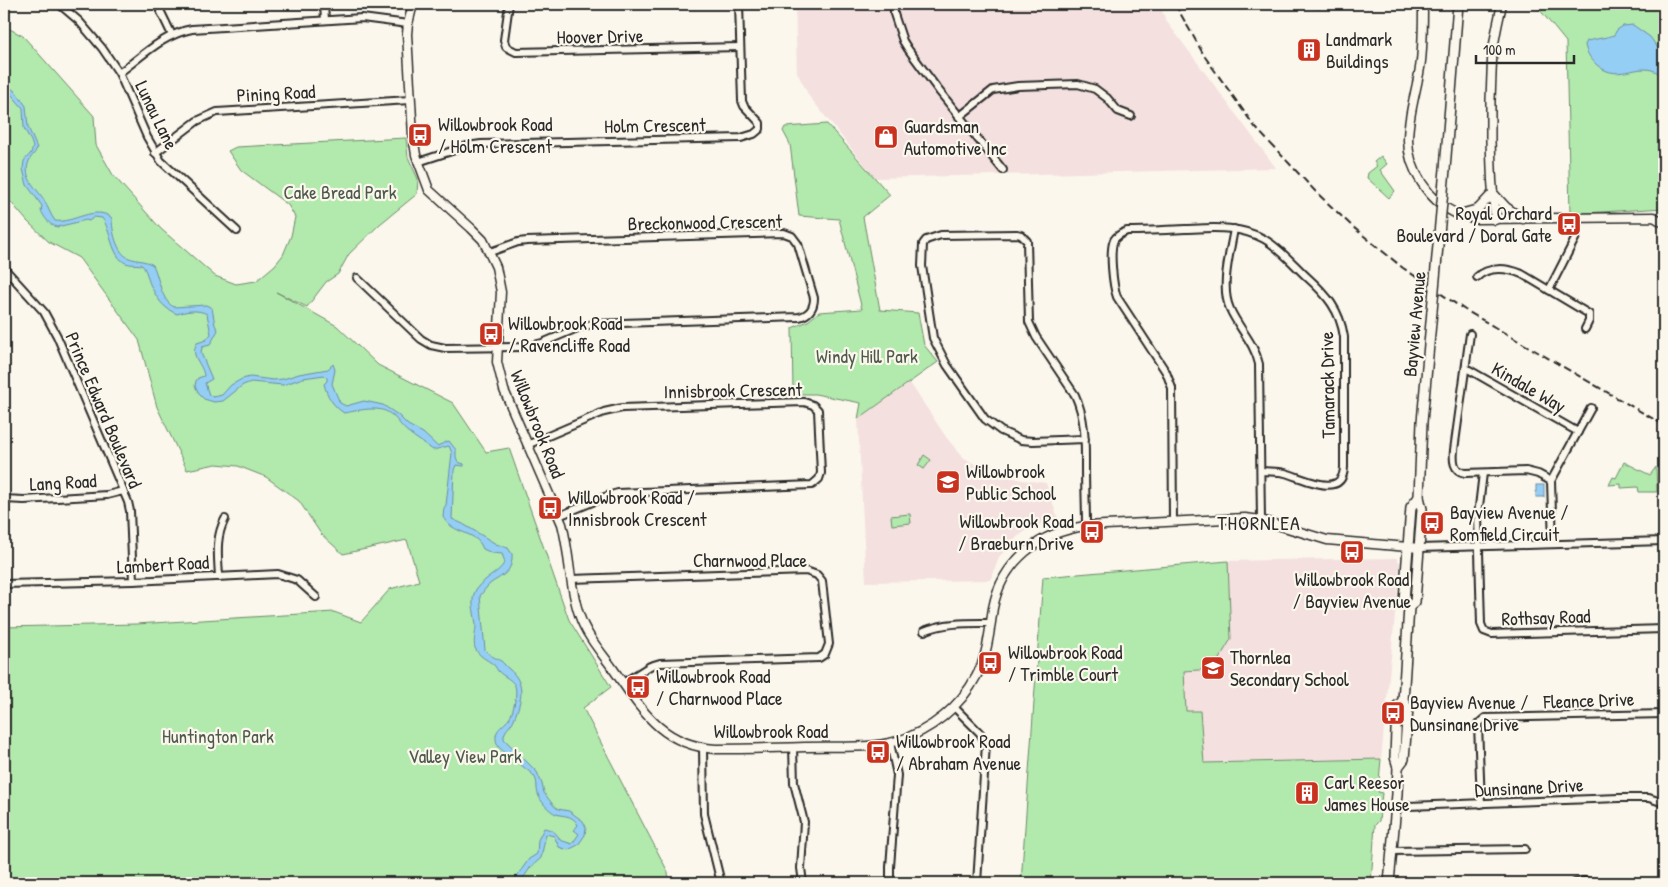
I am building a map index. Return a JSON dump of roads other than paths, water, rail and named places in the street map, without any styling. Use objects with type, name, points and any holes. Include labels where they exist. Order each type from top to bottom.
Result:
[{"type":"main road","name":"Bayview Avenue","points":[[1409,608],[1415,602],[1422,508],[1419,497],[1422,422],[1458,4]]},
{"type":"main road","name":"Bayview Avenue","points":[[1389,883],[1398,767],[1395,757],[1396,729],[1398,706],[1403,701],[1409,608],[1404,601],[1411,508],[1419,497]]},
{"type":"street","name":"Lunau Lane","points":[[59,4],[79,21],[102,48],[119,73],[155,153],[168,169],[237,231]]},
{"type":"street","points":[[157,4],[172,35]]},
{"type":"street","points":[[324,4],[325,20]]},
{"type":"street","name":"Willowbrook Road","points":[[413,4],[408,24],[410,100],[413,142],[418,162],[429,190],[483,240],[496,267],[501,292],[497,347],[501,384],[559,516],[564,534],[576,605],[584,625],[647,717],[659,728],[680,740],[703,747],[723,749],[863,746],[890,743],[922,731],[938,721],[954,707],[971,686],[980,668],[989,641],[994,606],[1007,572],[1019,557],[1033,545],[1051,534],[1066,529],[1086,526],[1237,518],[1261,520],[1327,540],[1419,548]]},
{"type":"street","name":"Hoover Drive","points":[[509,4],[504,40],[506,47],[516,52],[740,47]]},
{"type":"street","name":"Holm Crescent","points":[[418,162],[467,146],[480,144],[741,138],[754,134],[760,129],[760,123],[744,106],[742,101],[739,4]]},
{"type":"street","points":[[894,4],[894,14],[903,41],[917,63],[1003,170]]},
{"type":"street","points":[[1423,4],[1421,60],[1408,139],[1410,158],[1421,181],[1436,201],[1459,214],[1477,219],[1654,218],[1664,223]]},
{"type":"street","points":[[1495,220],[1491,134],[1492,60],[1502,4]]},
{"type":"street","points":[[119,73],[172,35],[196,28],[369,18],[408,24]]},
{"type":"street","points":[[959,117],[993,90],[1027,86],[1078,84],[1095,89],[1107,98],[1118,111],[1131,116]]},
{"type":"street","name":"Pining Road","points":[[155,153],[197,121],[217,112],[410,100]]},
{"type":"street","points":[[1459,214],[1478,209],[1493,193]]},
{"type":"street","points":[[1493,193],[1506,207],[1523,219]]},
{"type":"street","points":[[1549,290],[1576,237],[1577,218]]},
{"type":"street","points":[[1234,229],[1226,294],[1231,310],[1254,346],[1259,364],[1261,520]]},
{"type":"street","name":"Tamarack Drive","points":[[1173,522],[1172,388],[1166,372],[1118,301],[1114,284],[1113,245],[1119,234],[1127,231],[1234,229],[1263,239],[1277,248],[1330,299],[1337,311],[1342,327],[1344,467],[1342,478],[1335,484],[1327,485],[1283,473],[1261,471]]},
{"type":"street","name":"Breckonwood Crescent","points":[[357,278],[418,337],[427,343],[445,348],[531,346],[580,327],[593,324],[799,317],[810,311],[814,305],[814,298],[798,244],[792,236],[784,233],[527,241],[518,242],[490,252]]},
{"type":"street","points":[[1085,439],[1021,440],[1001,431],[985,419],[944,360],[933,338],[922,266],[923,244],[926,240],[941,235],[1017,234],[1024,237],[1027,241],[1029,322],[1036,337],[1053,360],[1077,400],[1084,424],[1085,439],[1086,526]]},
{"type":"street","name":"Prince Edward Boulevard","points":[[4,268],[44,312],[57,336],[123,491],[130,510],[133,581]]},
{"type":"street","points":[[1477,278],[1486,271],[1514,271],[1589,314],[1590,317],[1585,329]]},
{"type":"street","name":"Kindale Way","points":[[1470,334],[1454,459],[1456,469],[1460,472],[1483,473],[1530,472],[1551,481]]},
{"type":"street","name":"Kindale Way","points":[[1466,368],[1578,432]]},
{"type":"street","name":"Innisbrook Crescent","points":[[527,445],[604,412],[622,408],[804,402],[813,404],[818,410],[821,473],[819,479],[812,485],[618,493],[559,516]]},
{"type":"street","points":[[1553,544],[1551,481],[1592,408]]},
{"type":"street","points":[[1478,547],[1478,515],[1483,473]]},
{"type":"street","name":"Lang Road","points":[[4,499],[24,500],[99,495],[123,491]]},
{"type":"street","points":[[219,577],[218,538],[225,519]]},
{"type":"street","points":[[1419,548],[1664,541]]},
{"type":"street","name":"Rothsay Road","points":[[1478,547],[1481,624],[1482,629],[1486,633],[1664,629]]},
{"type":"street","name":"Charnwood Place","points":[[572,579],[806,571],[814,573],[822,581],[829,644],[825,654],[819,658],[660,663],[650,666],[622,682]]},
{"type":"street","name":"Lambert Road","points":[[4,584],[282,575],[301,583],[316,597]]},
{"type":"street","points":[[924,631],[956,623],[991,623]]},
{"type":"street","points":[[954,707],[980,733],[986,744],[977,883]]},
{"type":"street","name":"Fleance Drive","points":[[1481,804],[1478,724],[1485,718],[1664,714]]},
{"type":"street","points":[[890,743],[897,775],[890,883]]},
{"type":"street","points":[[703,747],[704,814],[722,883]]},
{"type":"street","points":[[793,747],[794,785],[804,822],[801,868],[803,883]]},
{"type":"street","name":"Dunsinane Drive","points":[[1395,808],[1633,798],[1649,798],[1664,804]]},
{"type":"street","points":[[1392,852],[1524,850]]},
{"type":"street","points":[[1662,883],[1664,877]]},
{"type":"street","points":[[1575,883],[1584,880],[1592,883]]},
{"type":"water","points":[[1633,25],[1650,37],[1658,48],[1664,51],[1664,78],[1648,69],[1615,73],[1606,71],[1589,56],[1585,45],[1587,41],[1614,35],[1623,26]]},
{"type":"water","points":[[4,79],[26,106],[28,127],[37,148],[27,167],[27,173],[55,221],[69,220],[98,213],[105,214],[112,218],[116,240],[121,251],[129,258],[153,265],[163,294],[170,304],[174,307],[206,305],[212,308],[215,325],[218,330],[210,345],[202,347],[201,353],[212,379],[205,383],[209,395],[214,397],[222,395],[231,385],[250,377],[273,380],[283,379],[328,369],[333,364],[335,370],[332,384],[340,403],[346,406],[364,401],[383,405],[398,415],[408,425],[423,433],[437,446],[449,441],[456,450],[458,462],[464,464],[464,466],[456,465],[454,470],[452,519],[496,544],[508,548],[512,554],[509,569],[490,584],[480,596],[485,650],[502,662],[514,674],[520,686],[519,705],[513,722],[505,733],[504,739],[537,772],[544,793],[554,806],[558,809],[569,811],[583,821],[586,827],[585,835],[578,845],[568,850],[559,847],[554,836],[546,834],[541,858],[530,868],[520,883],[512,883],[529,859],[537,854],[538,840],[544,828],[554,832],[560,840],[572,844],[579,834],[574,830],[578,825],[571,817],[553,813],[543,803],[537,792],[534,776],[497,744],[497,732],[512,713],[516,689],[512,682],[481,656],[475,648],[476,625],[473,602],[476,589],[498,571],[505,562],[502,554],[492,553],[483,549],[474,537],[455,529],[443,517],[452,453],[449,446],[433,450],[411,434],[392,415],[379,409],[344,413],[329,397],[324,384],[327,378],[324,375],[303,378],[283,385],[251,382],[243,385],[223,401],[214,402],[204,399],[195,386],[198,378],[204,376],[195,356],[195,348],[197,343],[206,340],[211,334],[207,314],[200,311],[192,311],[177,314],[164,306],[155,294],[142,265],[126,263],[117,255],[102,218],[94,217],[89,221],[86,220],[57,227],[48,221],[41,211],[42,206],[27,185],[23,169],[24,161],[31,153],[33,147],[24,128],[23,108],[4,86]]},
{"type":"water","points":[[1536,485],[1544,485],[1544,497],[1536,497]]},
{"type":"railway","points":[[1175,4],[1205,57],[1255,127],[1316,192],[1353,227],[1403,268],[1465,310],[1664,425]]},
{"type":"place","name":"Landmark Buildings","points":[[1309,50]]},
{"type":"place","name":"Willowbrook Road / Holm Crescent","points":[[420,135]]},
{"type":"place","name":"Guardsman Automotive Inc","points":[[886,137]]},
{"type":"place","name":"Royal Orchard Boulevard / Doral Gate","points":[[1569,224]]},
{"type":"place","name":"Willowbrook Road / Ravencliffe Road","points":[[491,334]]},
{"type":"place","name":"Willowbrook Public School","points":[[948,482]]},
{"type":"place","name":"Willowbrook Road / Innisbrook Crescent","points":[[550,508]]},
{"type":"place","name":"Bayview Avenue / Romfield Circuit","points":[[1432,523]]},
{"type":"place","name":"Willowbrook Road / Braeburn Drive","points":[[1092,532]]},
{"type":"place","name":"Willowbrook Road / Bayview Avenue","points":[[1352,552]]},
{"type":"place","name":"Willowbrook Road / Trimble Court","points":[[990,663]]},
{"type":"place","name":"Thornlea Secondary School","points":[[1213,668]]},
{"type":"place","name":"Willowbrook Road / Charnwood Place","points":[[638,687]]},
{"type":"place","name":"Bayview Avenue / Dunsinane Drive","points":[[1393,713]]},
{"type":"place","name":"Willowbrook Road / Abraham Avenue","points":[[878,752]]},
{"type":"place","name":"Carl Reesor James House","points":[[1307,793]]},
{"type":"district","name":"THORNLEA","points":[[1259,522]]},
{"type":"park label","name":"Cake Bread Park","points":[[340,192]]},
{"type":"park label","name":"Windy Hill Park","points":[[867,356]]},
{"type":"park label","name":"Huntington Park","points":[[218,736]]},
{"type":"park label","name":"Valley View Park","points":[[465,756]]}]
